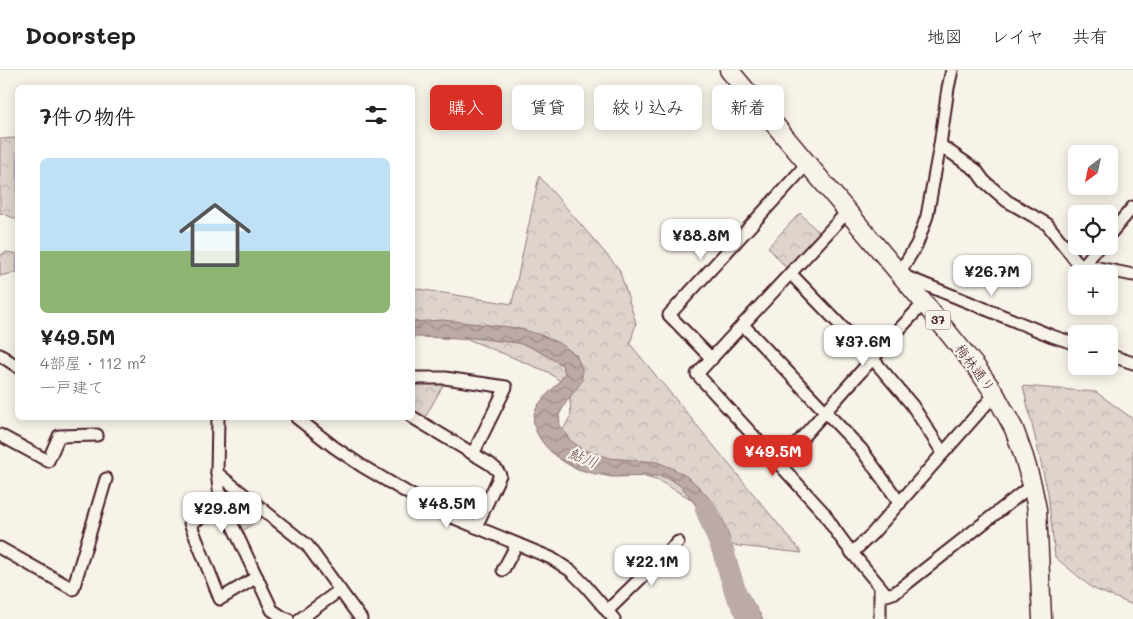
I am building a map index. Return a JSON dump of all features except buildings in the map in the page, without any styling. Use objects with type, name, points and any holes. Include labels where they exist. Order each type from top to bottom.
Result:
[{"type":"main road","name":"梅林通り","points":[[731,71],[924,303],[995,394],[1014,429],[1032,485],[1037,509],[1042,619]]},
{"type":"street","points":[[952,70],[927,216],[917,244],[899,274],[1068,341]]},
{"type":"street","points":[[940,145],[976,170],[1007,201],[1047,224],[1077,262]]},
{"type":"street","points":[[712,359],[669,315],[807,164]]},
{"type":"street","points":[[1118,224],[1133,207]]},
{"type":"street","points":[[847,212],[697,374],[824,513],[852,553],[887,595],[896,592],[1032,485]]},
{"type":"street","points":[[1092,255],[1084,265],[1133,275]]},
{"type":"street","points":[[791,274],[872,358],[912,406],[943,453]]},
{"type":"street","points":[[779,463],[872,358],[924,303]]},
{"type":"street","points":[[743,325],[861,449],[900,503]]},
{"type":"street","points":[[0,355],[15,365]]},
{"type":"street","points":[[1118,358],[1133,363]]},
{"type":"street","points":[[415,378],[444,378],[506,387],[473,454]]},
{"type":"street","points":[[852,553],[900,503],[995,394]]},
{"type":"street","points":[[218,420],[217,472],[224,508],[272,610],[288,619]]},
{"type":"street","points":[[300,420],[362,466],[440,512],[551,558],[571,571],[610,615],[678,542]]},
{"type":"street","points":[[415,420],[473,454],[497,470],[500,475],[476,526]]},
{"type":"street","points":[[0,435],[48,461],[59,436],[97,435]]},
{"type":"street","points":[[217,472],[307,544],[361,619]]},
{"type":"street","points":[[0,548],[73,589],[106,479]]},
{"type":"street","points":[[224,508],[190,523],[220,599],[257,577]]},
{"type":"street","points":[[502,570],[517,544]]},
{"type":"street","points":[[880,587],[880,619]]},
{"type":"street","points":[[300,619],[340,590]]},
{"type":"green space","points":[[15,138],[15,218],[0,213],[0,139]]},
{"type":"green space","points":[[539,176],[619,269],[636,323],[630,344],[802,553],[730,545],[723,542],[710,520],[691,499],[659,481],[622,470],[558,439],[571,415],[569,388],[548,372],[470,340],[415,336],[415,288],[512,304]]},
{"type":"green space","points":[[800,213],[822,236],[789,271],[768,247]]},
{"type":"green space","points":[[7,252],[15,254],[15,272],[0,276],[0,255]]},
{"type":"green space","points":[[415,378],[447,378],[422,423],[415,418]]},
{"type":"green space","points":[[1023,386],[1096,392],[1133,419],[1133,605],[1092,588],[1055,557],[1048,493]]},
{"type":"green space","points":[[217,473],[267,514],[238,534]]},
{"type":"water","points":[[442,320],[518,328],[561,344],[576,355],[582,368],[582,381],[559,415],[560,425],[569,439],[582,449],[609,458],[657,462],[689,478],[712,502],[723,520],[730,539],[707,537],[700,511],[682,487],[670,479],[660,476],[612,477],[595,474],[561,460],[545,445],[535,428],[534,418],[539,404],[565,373],[562,365],[528,346],[517,343],[474,338],[415,337],[415,322]]},
{"type":"water","points":[[711,547],[733,548],[743,586],[763,619],[742,619],[729,599]]},
{"type":"waterway","name":"鮎川","points":[[706,509],[723,551],[736,594],[750,619]]}]
